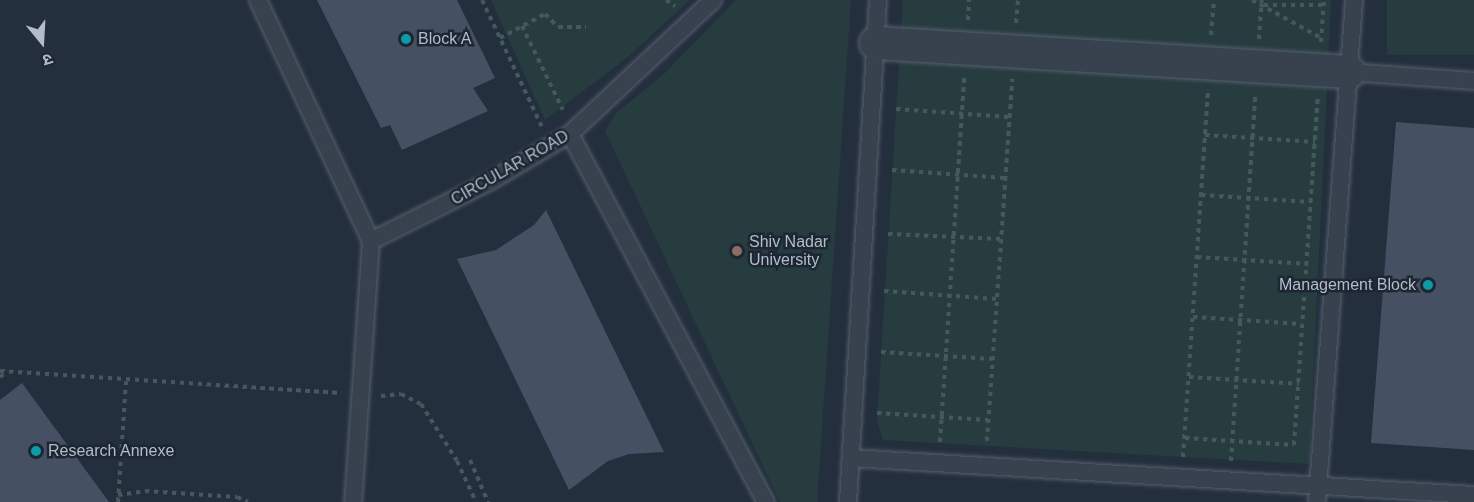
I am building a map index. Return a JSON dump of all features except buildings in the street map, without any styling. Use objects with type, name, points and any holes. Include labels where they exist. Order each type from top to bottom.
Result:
[{"type":"street","points":[[876,43],[1209,64],[1340,65]]},
{"type":"lane","points":[[258,0],[371,241],[353,502]]},
{"type":"lane","name":"CIRCULAR ROAD","points":[[371,241],[460,197],[570,135],[713,0]]},
{"type":"lane","points":[[848,502],[878,0]]},
{"type":"lane","points":[[1318,494],[1340,65],[1354,0]]},
{"type":"lane","points":[[1340,65],[1474,81]]},
{"type":"lane","points":[[570,135],[766,502]]},
{"type":"lane","points":[[851,458],[1230,480],[1318,494],[1474,495]]},
{"type":"path","points":[[482,0],[550,145]]},
{"type":"path","points":[[939,463],[969,0]]},
{"type":"path","points":[[987,441],[1018,0]]},
{"type":"path","points":[[1183,460],[1214,0]]},
{"type":"path","points":[[1252,0],[1324,3],[1322,38],[1340,65]]},
{"type":"path","points":[[1262,2],[1322,38],[1340,65]]},
{"type":"path","points":[[1230,480],[1262,2]]},
{"type":"path","points":[[500,38],[545,14],[558,27],[586,27]]},
{"type":"path","points":[[522,26],[564,114]]},
{"type":"path","points":[[1185,438],[1294,445],[1315,142],[1340,65]]},
{"type":"path","points":[[896,109],[1010,117]]},
{"type":"path","points":[[1205,135],[1315,142]]},
{"type":"path","points":[[892,170],[1005,178]]},
{"type":"path","points":[[1201,195],[1310,202]]},
{"type":"path","points":[[888,234],[1001,239]]},
{"type":"path","points":[[1197,256],[1306,264]]},
{"type":"path","points":[[884,291],[997,299]]},
{"type":"path","points":[[1193,317],[1302,324]]},
{"type":"path","points":[[881,352],[993,359]]},
{"type":"path","points":[[0,371],[126,381],[359,394],[401,394],[421,404],[457,461],[476,502]]},
{"type":"path","points":[[0,377],[7,372]]},
{"type":"path","points":[[1189,376],[1299,384]]},
{"type":"path","points":[[118,502],[126,381]]},
{"type":"path","points":[[877,413],[988,420]]},
{"type":"path","points":[[470,460],[488,502]]},
{"type":"path","points":[[118,495],[144,491],[237,497],[248,502]]},
{"type":"green space","points":[[491,0],[690,0],[628,57],[545,120]]},
{"type":"green space","points":[[736,0],[851,0],[817,502],[780,502],[605,131],[616,113],[664,74]]},
{"type":"green space","points":[[903,0],[1331,0],[1309,464],[883,440],[877,421]]},
{"type":"green space","points":[[1387,0],[1474,0],[1474,55],[1387,55]]},
{"type":"place","name":"Block A","points":[[406,39]]},
{"type":"place","name":"Shiv Nadar University","points":[[737,251]]},
{"type":"place","name":"Management Block","points":[[1428,285]]},
{"type":"place","name":"Research Annexe","points":[[36,451]]}]
